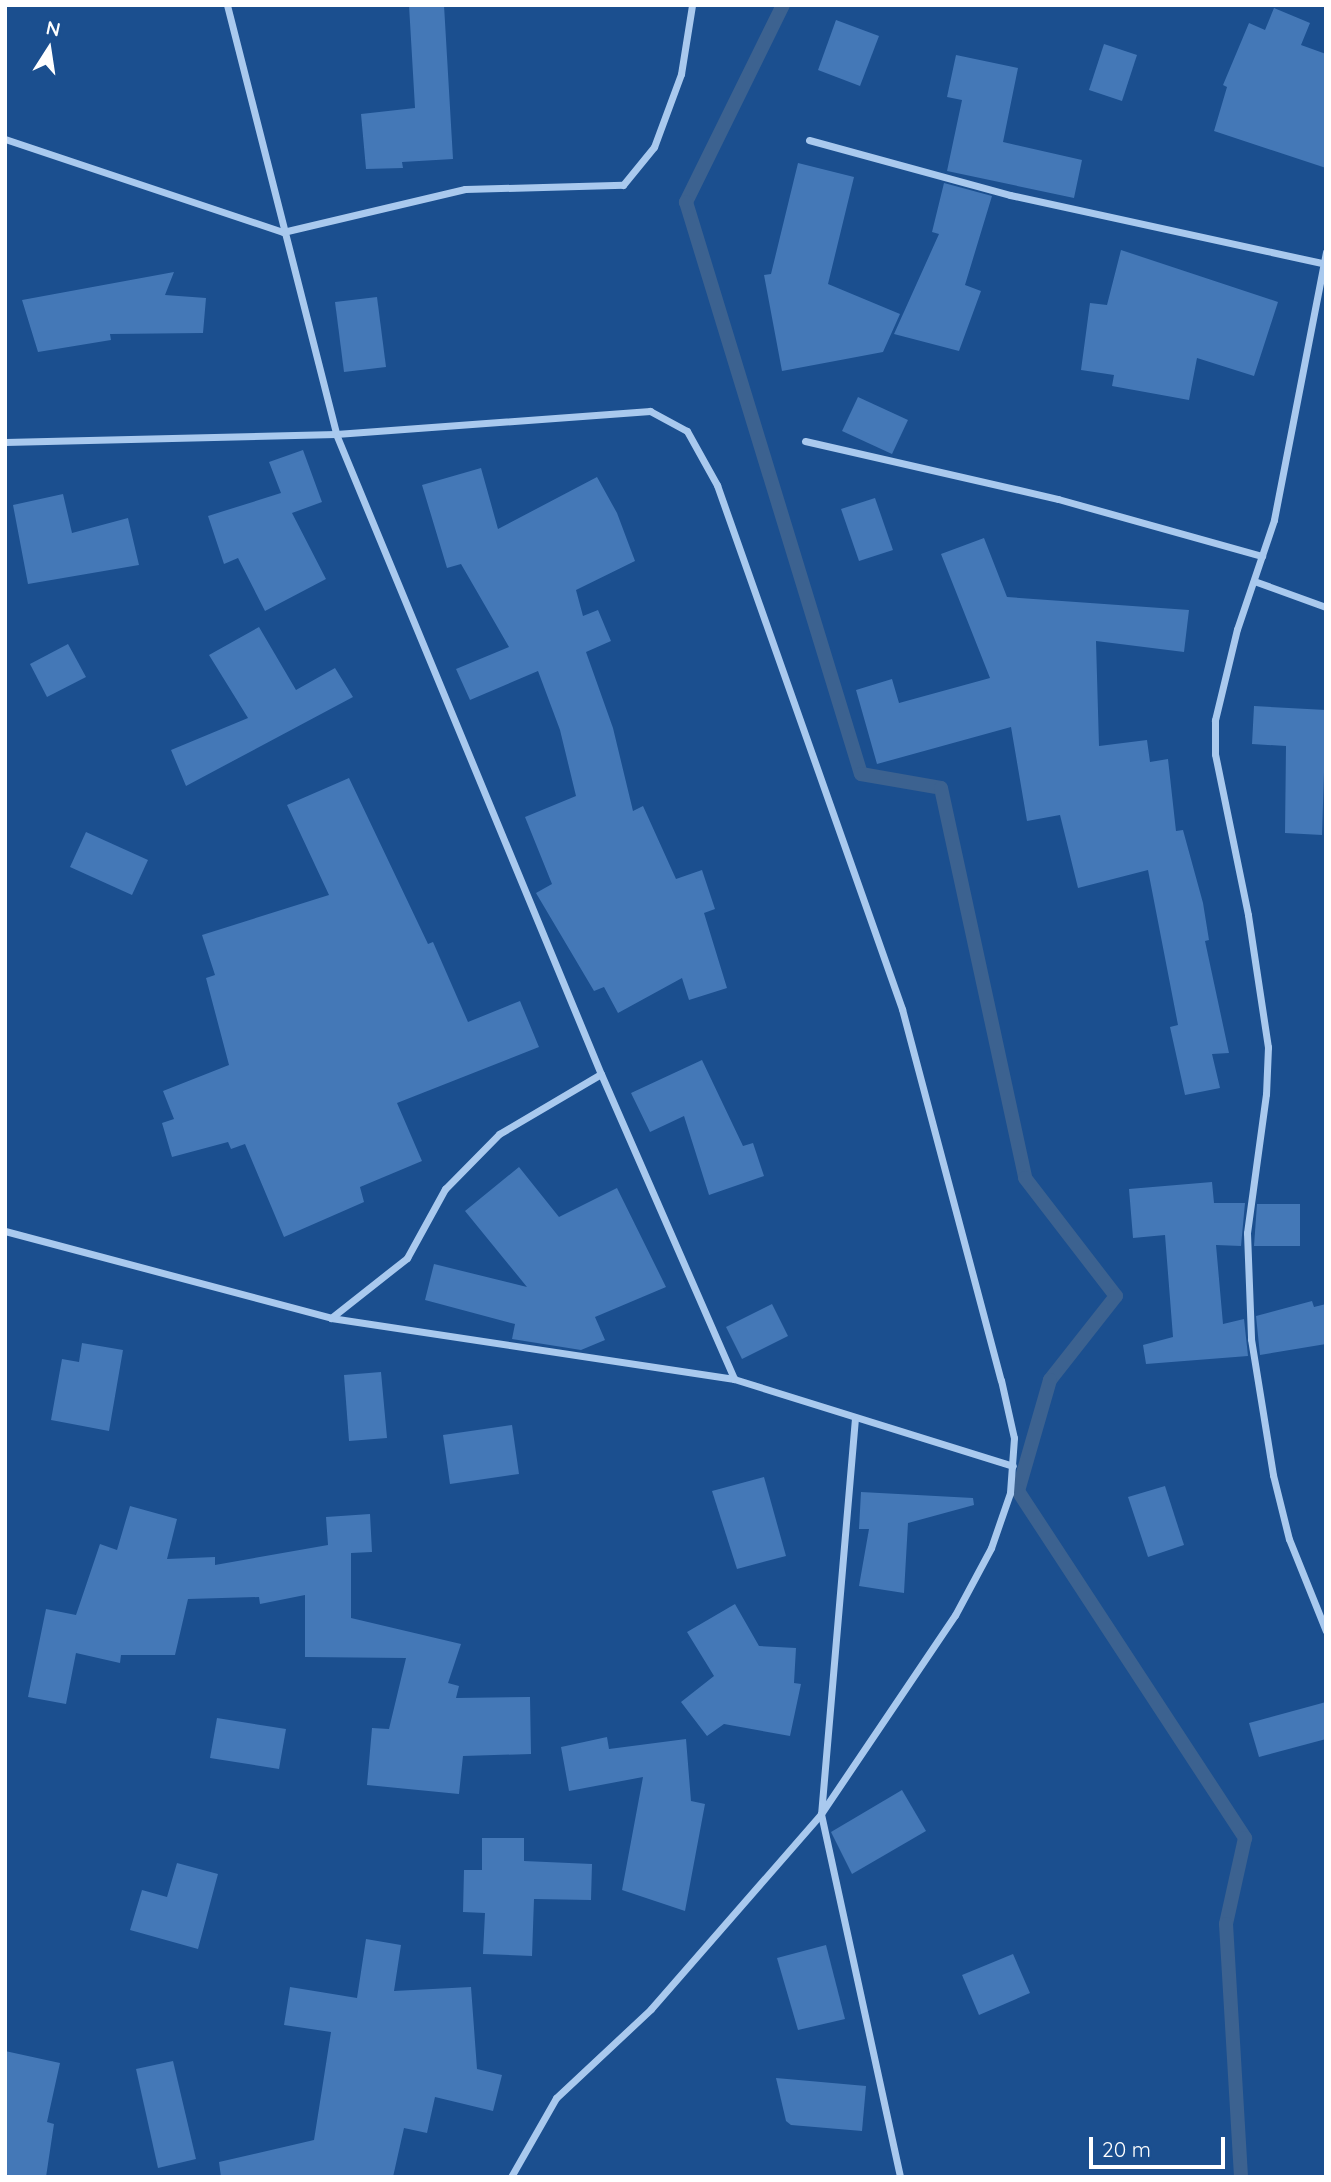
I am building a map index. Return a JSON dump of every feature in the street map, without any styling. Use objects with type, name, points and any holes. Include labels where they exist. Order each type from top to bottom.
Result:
[{"type":"street","points":[[227,5],[282,232],[336,434],[601,1074],[734,1379]]},
{"type":"street","points":[[5,139],[282,232],[465,190],[623,185],[654,147],[681,74],[692,5]]},
{"type":"street","points":[[809,140],[1010,195],[1321,263]]},
{"type":"street","points":[[1326,252],[1321,263],[1274,520],[1215,720],[1215,754],[1248,915],[1268,1047],[1266,1094],[1247,1233],[1251,1339],[1273,1475],[1289,1539],[1326,1631]]},
{"type":"street","points":[[5,442],[336,434],[650,411],[687,431],[717,485],[902,1009],[1014,1438],[1010,1493],[991,1548],[955,1615],[821,1814],[651,2009],[556,2098],[511,2177]]},
{"type":"street","points":[[805,441],[1058,499],[1262,556]]},
{"type":"street","points":[[1254,581],[1326,607]]},
{"type":"street","points":[[331,1318],[407,1258],[446,1189],[499,1134],[601,1074]]},
{"type":"street","points":[[5,1231],[331,1318],[734,1379],[1013,1466]]},
{"type":"street","points":[[855,1418],[821,1814],[900,2177]]},
{"type":"building","points":[[409,5],[444,5],[453,159],[402,162],[403,168],[366,169],[361,114],[415,108]]},
{"type":"building","points":[[1274,8],[1310,23],[1301,45],[1326,54],[1326,168],[1214,131],[1227,87],[1223,85],[1249,23],[1265,30]]},
{"type":"building","points":[[836,20],[879,36],[860,86],[818,70]]},
{"type":"building","points":[[1104,44],[1137,55],[1122,101],[1089,90]]},
{"type":"building","points":[[956,55],[1018,68],[1003,142],[1082,160],[1074,198],[947,171],[962,100],[947,97]]},
{"type":"building","points":[[798,163],[854,177],[828,284],[900,314],[883,352],[782,371],[764,275],[771,274]]},
{"type":"building","points":[[944,183],[992,196],[965,285],[981,291],[959,351],[894,334],[939,234],[932,232]]},
{"type":"building","points":[[1121,250],[1278,302],[1254,376],[1197,358],[1189,400],[1112,386],[1114,375],[1081,370],[1090,303],[1107,305]]},
{"type":"building","points":[[174,272],[165,295],[206,298],[203,333],[110,334],[111,340],[38,352],[22,300]]},
{"type":"building","points":[[377,297],[386,367],[344,372],[335,302]]},
{"type":"building","points":[[858,397],[908,420],[892,454],[842,431]]},
{"type":"building","points":[[303,450],[322,502],[292,513],[326,579],[265,611],[238,558],[224,564],[208,516],[281,493],[269,462]]},
{"type":"building","points":[[481,468],[498,529],[597,477],[617,513],[635,561],[576,590],[583,616],[598,610],[611,641],[586,652],[613,728],[633,811],[643,806],[676,879],[702,870],[715,909],[704,913],[727,988],[689,1000],[682,978],[618,1013],[604,987],[594,991],[536,893],[552,884],[525,817],[576,796],[560,730],[538,671],[470,700],[456,669],[509,647],[461,564],[447,568],[422,485]]},
{"type":"building","points":[[63,494],[72,533],[128,518],[139,565],[28,584],[13,505]]},
{"type":"building","points":[[875,498],[893,550],[859,561],[841,509]]},
{"type":"building","points":[[984,538],[1007,597],[1189,610],[1184,652],[1096,641],[1099,746],[1147,740],[1150,762],[1168,759],[1176,831],[1183,830],[1203,903],[1209,940],[1205,941],[1229,1053],[1212,1054],[1220,1088],[1185,1095],[1170,1027],[1178,1025],[1148,870],[1078,888],[1060,815],[1027,821],[1011,727],[877,764],[856,690],[892,679],[899,703],[990,678],[941,554]]},
{"type":"building","points":[[259,627],[296,690],[335,668],[353,697],[186,786],[171,750],[248,718],[209,655]]},
{"type":"building","points":[[68,644],[86,677],[47,697],[30,664]]},
{"type":"building","points":[[1254,706],[1326,710],[1322,835],[1285,833],[1286,746],[1252,744]]},
{"type":"building","points":[[349,778],[428,944],[433,942],[468,1022],[520,1001],[539,1047],[397,1103],[422,1161],[360,1187],[364,1202],[284,1237],[245,1144],[231,1149],[228,1142],[172,1157],[162,1123],[174,1119],[163,1091],[229,1065],[206,978],[215,975],[202,935],[329,895],[287,805]]},
{"type":"building","points":[[86,832],[148,860],[132,895],[70,867]]},
{"type":"building","points":[[702,1060],[743,1146],[753,1143],[764,1176],[709,1195],[684,1116],[650,1132],[631,1093]]},
{"type":"building","points":[[519,1167],[559,1217],[617,1188],[666,1287],[595,1317],[605,1340],[581,1350],[512,1339],[515,1324],[425,1300],[434,1264],[527,1287],[465,1211]]},
{"type":"building","points":[[1212,1182],[1214,1203],[1245,1203],[1241,1246],[1216,1245],[1223,1324],[1244,1319],[1248,1356],[1146,1364],[1143,1345],[1173,1337],[1165,1235],[1133,1238],[1129,1189]]},
{"type":"building","points":[[1257,1204],[1300,1204],[1300,1246],[1254,1246]]},
{"type":"building","points":[[1312,1301],[1314,1307],[1326,1304],[1326,1344],[1260,1355],[1256,1316]]},
{"type":"building","points":[[772,1304],[788,1336],[742,1359],[726,1327]]},
{"type":"building","points":[[82,1343],[123,1350],[109,1431],[51,1420],[62,1359],[79,1362]]},
{"type":"building","points":[[381,1372],[387,1438],[349,1441],[344,1375]]},
{"type":"building","points":[[512,1425],[519,1474],[450,1484],[443,1435]]},
{"type":"building","points":[[764,1477],[786,1556],[737,1569],[712,1491]]},
{"type":"building","points":[[1165,1486],[1184,1545],[1148,1557],[1128,1497]]},
{"type":"building","points":[[861,1492],[973,1498],[974,1505],[908,1523],[904,1593],[859,1586],[869,1529],[859,1529]]},
{"type":"building","points":[[130,1506],[177,1519],[167,1559],[215,1557],[215,1565],[328,1545],[326,1517],[370,1514],[372,1552],[351,1553],[351,1618],[461,1644],[448,1683],[459,1686],[456,1698],[530,1697],[531,1754],[463,1756],[459,1794],[367,1785],[372,1728],[389,1729],[406,1658],[305,1657],[305,1595],[260,1604],[259,1597],[188,1599],[175,1655],[121,1655],[120,1663],[76,1653],[66,1704],[28,1697],[46,1609],[76,1615],[100,1544],[117,1550]]},
{"type":"building","points":[[735,1604],[759,1646],[796,1648],[794,1683],[801,1684],[790,1736],[724,1724],[707,1736],[681,1702],[714,1676],[687,1632]]},
{"type":"building","points":[[1326,1702],[1326,1739],[1259,1757],[1249,1723]]},
{"type":"building","points":[[217,1718],[286,1729],[279,1769],[210,1758]]},
{"type":"building","points":[[607,1737],[609,1749],[686,1739],[691,1801],[705,1804],[685,1911],[622,1890],[643,1777],[569,1791],[561,1747]]},
{"type":"building","points":[[902,1790],[926,1831],[852,1874],[831,1832]]},
{"type":"building","points":[[482,1838],[524,1838],[524,1861],[592,1864],[591,1900],[534,1899],[532,1956],[483,1954],[485,1913],[463,1912],[464,1870],[482,1870]]},
{"type":"building","points":[[177,1863],[218,1874],[198,1949],[130,1930],[142,1890],[167,1897]]},
{"type":"building","points":[[366,1939],[401,1945],[394,1991],[471,1987],[477,2069],[502,2075],[493,2111],[435,2097],[427,2133],[404,2128],[393,2177],[221,2177],[219,2162],[314,2140],[331,2032],[284,2025],[290,1987],[357,1998]]},
{"type":"building","points":[[826,1945],[845,2019],[798,2030],[777,1958]]},
{"type":"building","points":[[1013,1954],[1030,1993],[979,2015],[962,1975]]},
{"type":"building","points":[[5,2051],[60,2063],[47,2122],[54,2124],[46,2177],[5,2177]]},
{"type":"building","points":[[173,2061],[196,2159],[158,2168],[136,2069]]},
{"type":"building","points":[[776,2078],[866,2086],[862,2131],[791,2125],[786,2121]]},
{"type":"waterway","points":[[783,5],[686,202],[861,774],[941,788],[1025,1178],[1116,1296],[1050,1380],[1018,1491],[1245,1838],[1226,1924],[1241,2177]]}]
